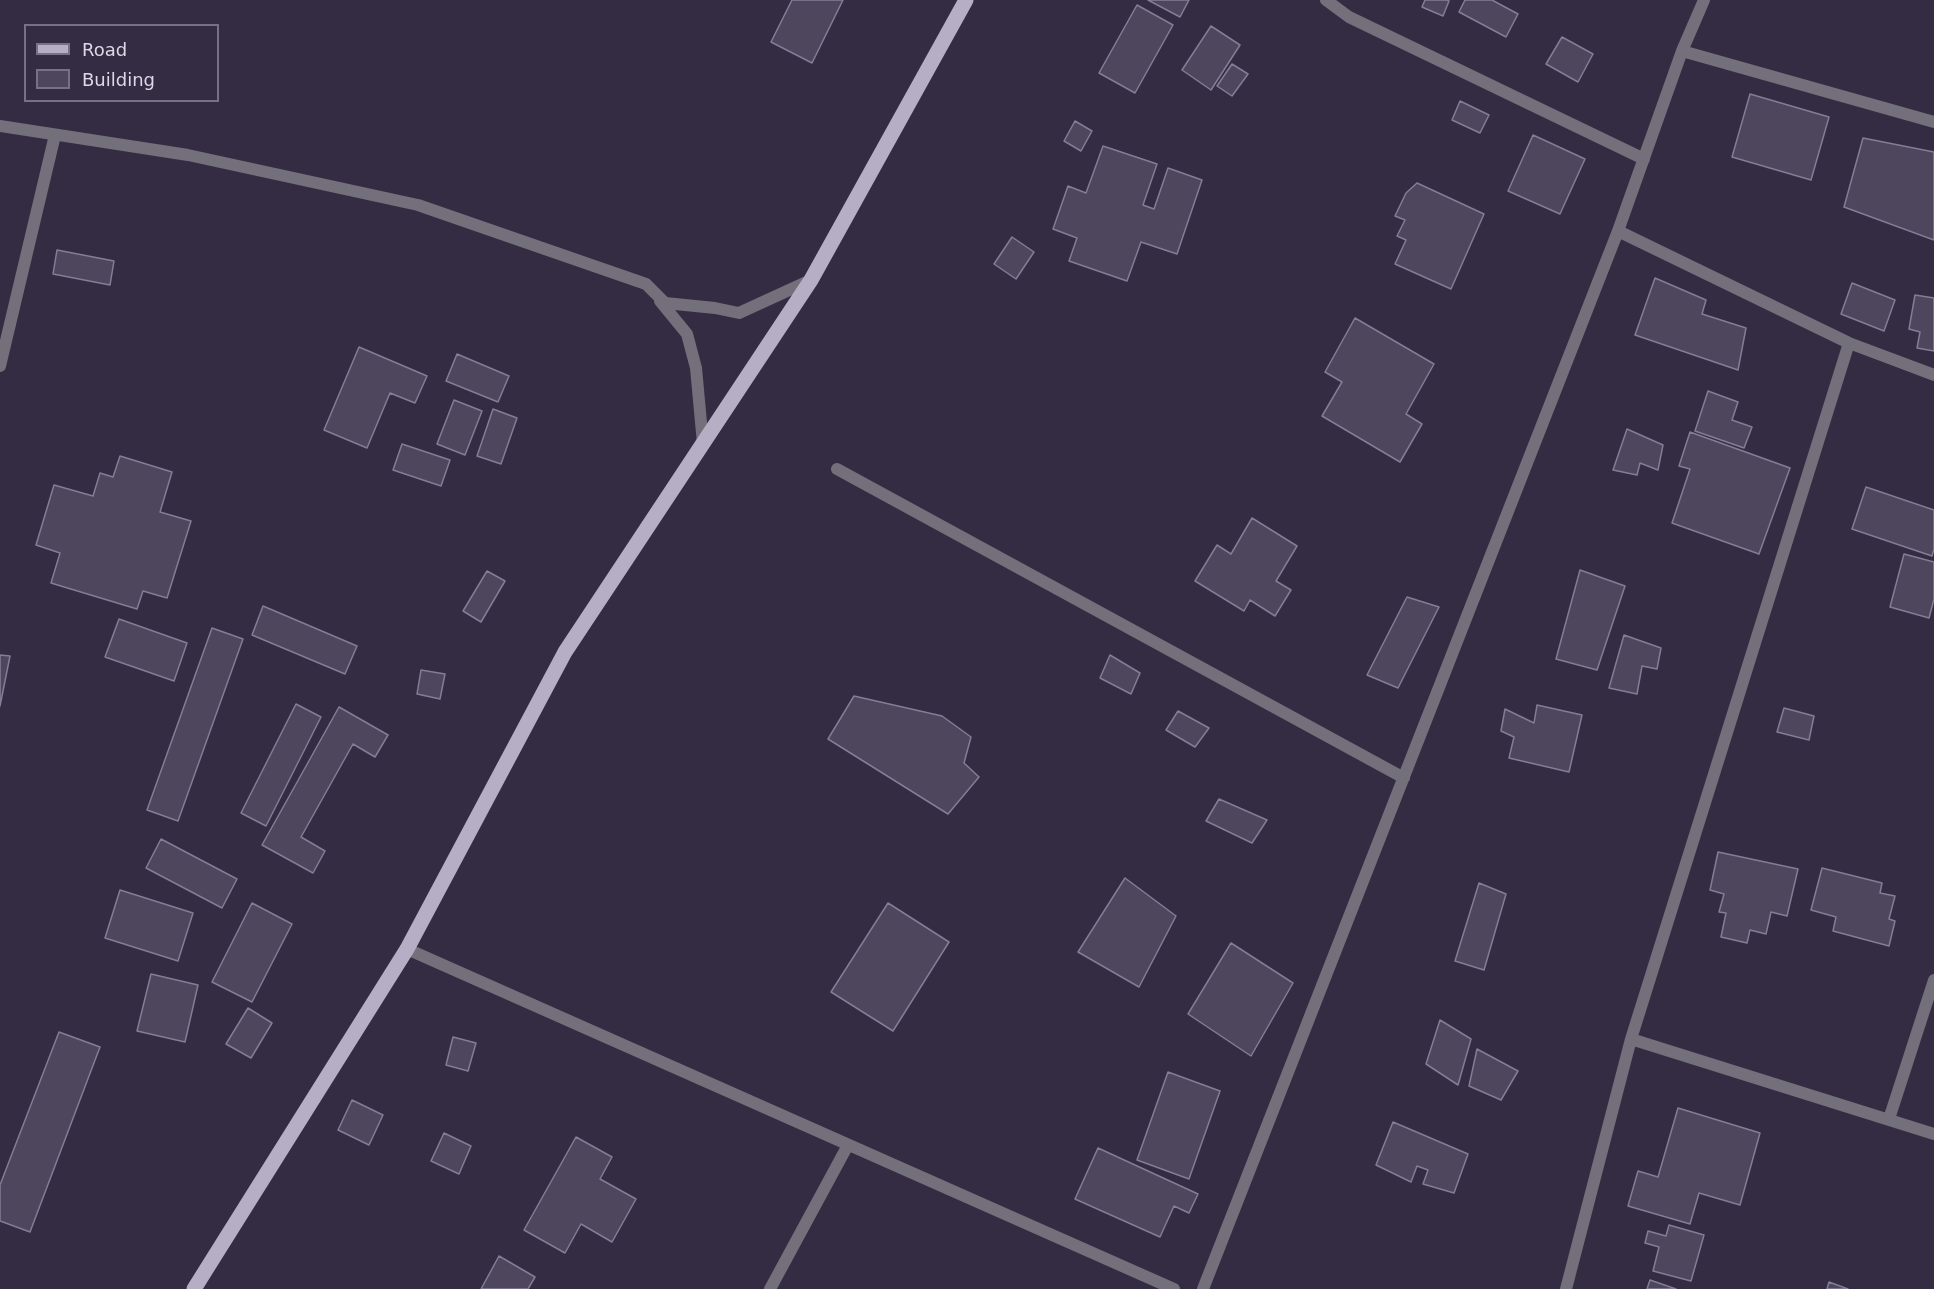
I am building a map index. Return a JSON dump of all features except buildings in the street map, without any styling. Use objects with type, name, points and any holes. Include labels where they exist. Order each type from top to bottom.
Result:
[{"type":"main road","points":[[194,1289],[407,950],[565,652],[810,280],[966,0]]},
{"type":"street","points":[[1326,0],[1349,17],[1644,159]]},
{"type":"street","points":[[1203,1289],[1618,231],[1683,51],[1704,0]]},
{"type":"street","points":[[1683,51],[1934,122]]},
{"type":"street","points":[[0,126],[188,155],[418,206],[646,284],[665,303],[739,313],[810,280]]},
{"type":"street","points":[[0,366],[55,135]]},
{"type":"street","points":[[1618,231],[1849,343],[1934,375]]},
{"type":"street","points":[[646,284],[687,334],[696,368],[703,444]]},
{"type":"street","points":[[1566,1289],[1631,1039],[1849,343]]},
{"type":"street","points":[[837,469],[1404,778]]},
{"type":"street","points":[[407,950],[1174,1289]]},
{"type":"street","points":[[1889,1119],[1934,980]]},
{"type":"street","points":[[1631,1039],[1934,1134]]},
{"type":"street","points":[[770,1289],[848,1145]]}]
